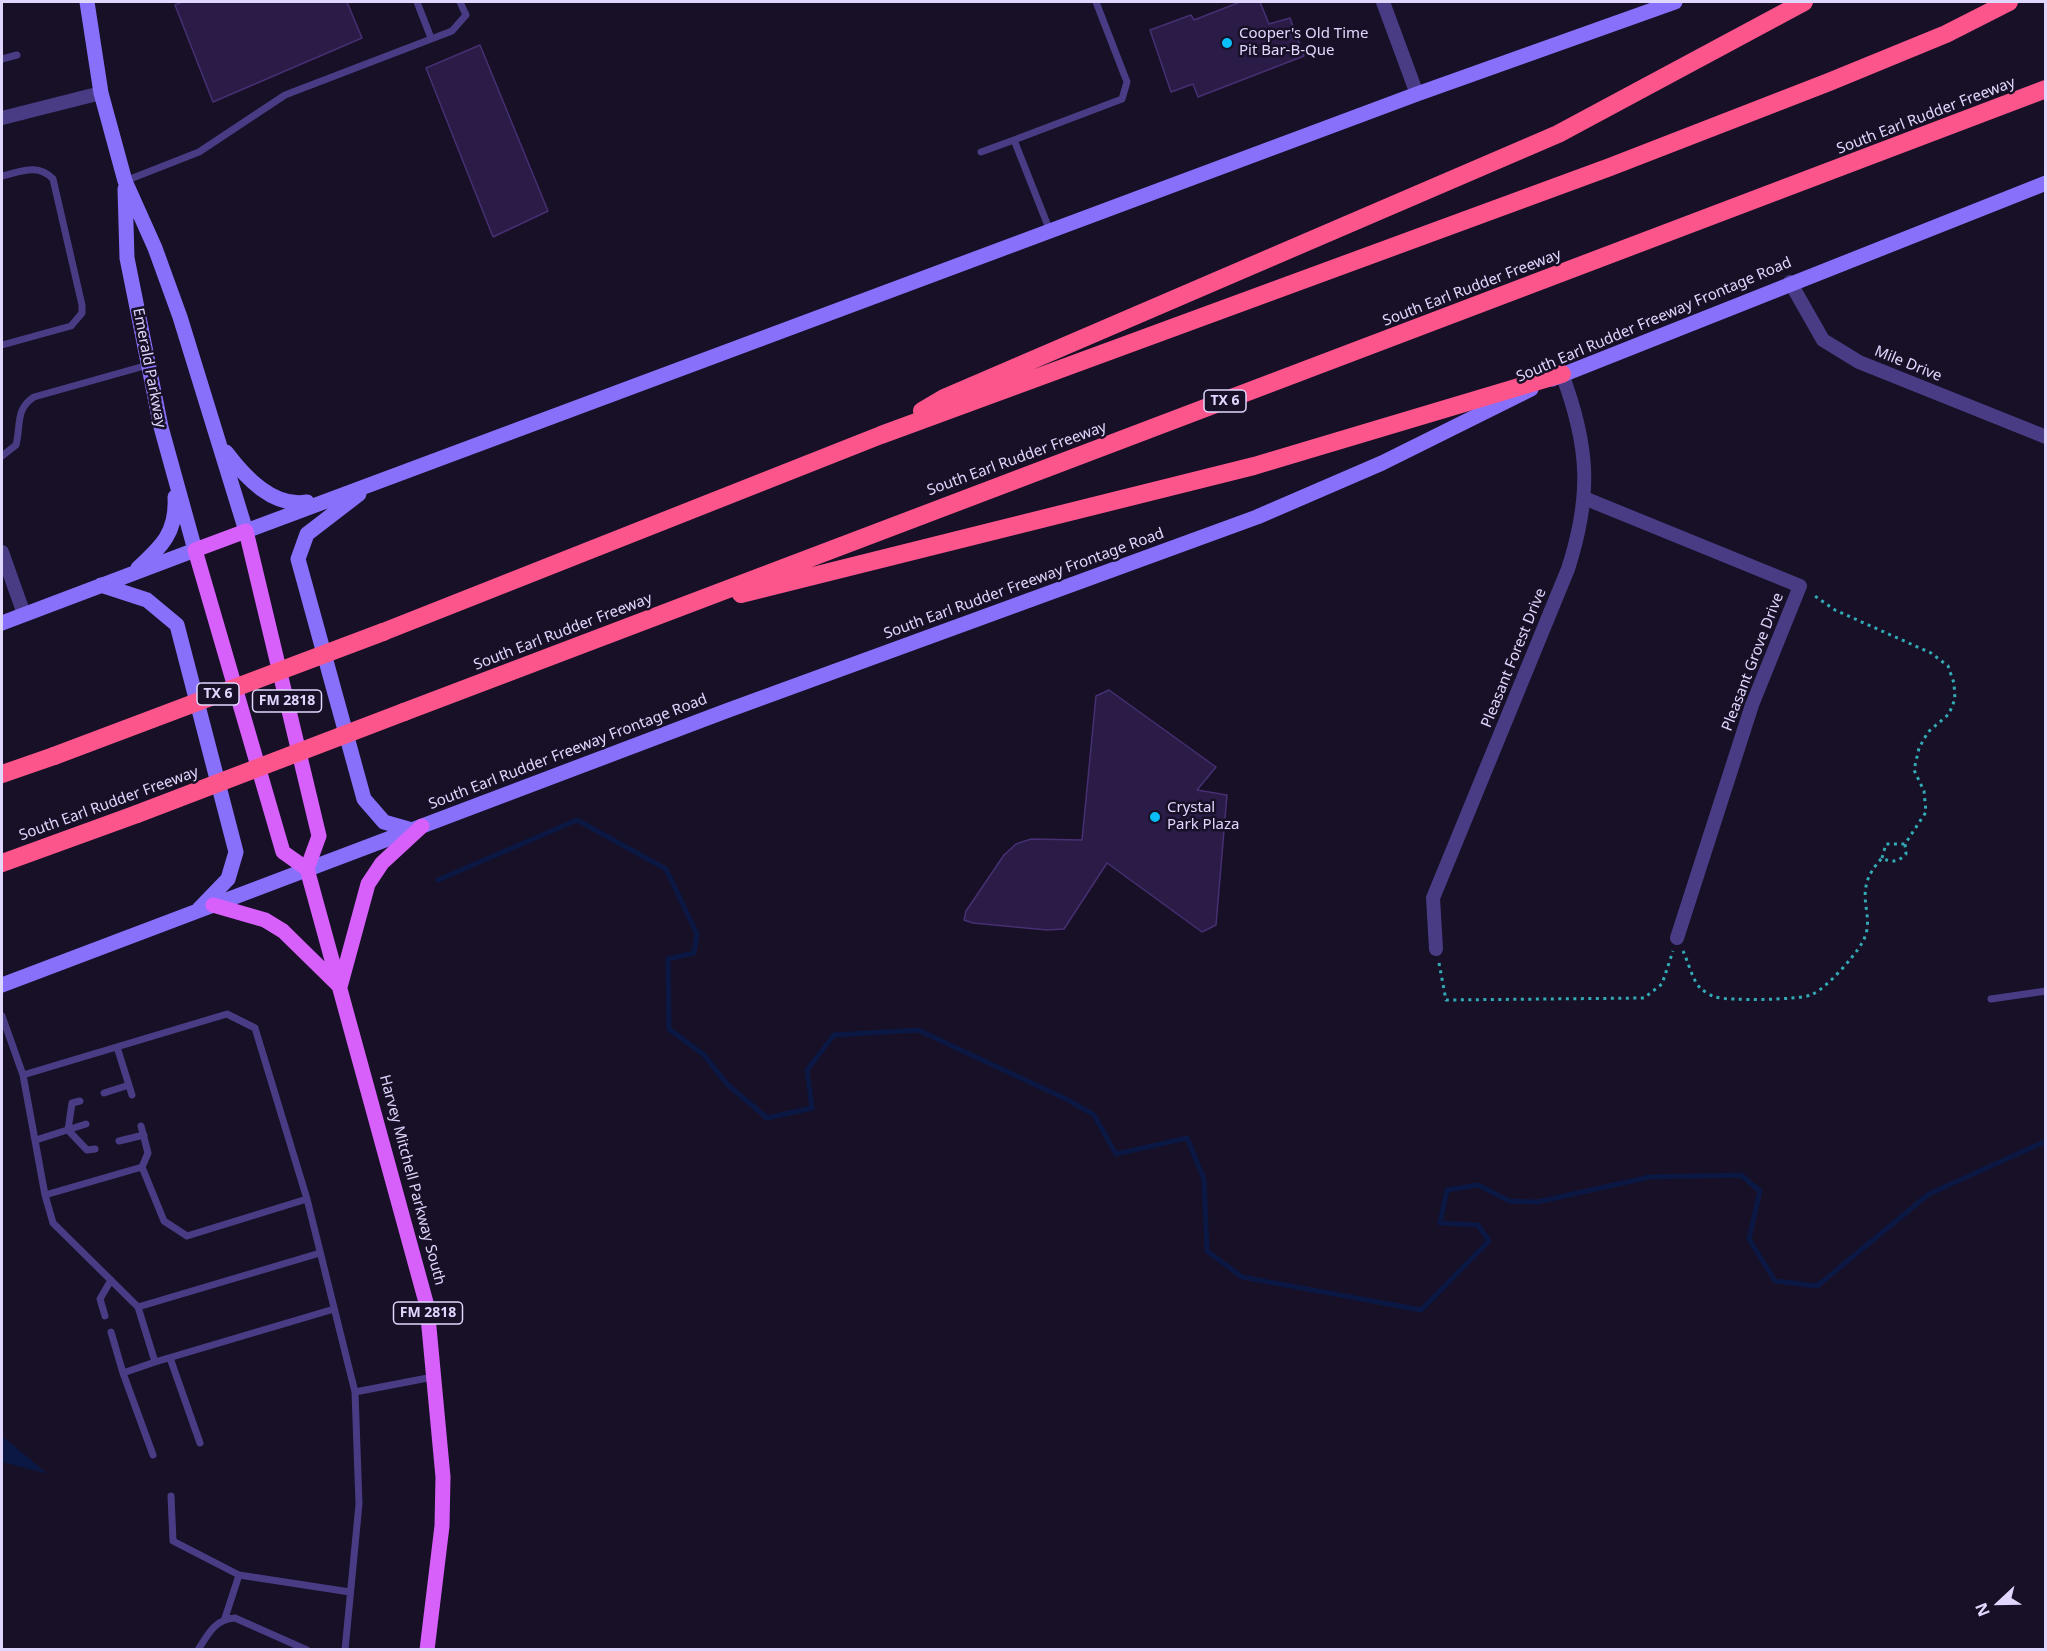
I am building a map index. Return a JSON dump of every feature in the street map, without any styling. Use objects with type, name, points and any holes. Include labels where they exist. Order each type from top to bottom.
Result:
[{"type":"highway","points":[[880,435],[944,398],[1558,134],[1804,2]]},
{"type":"highway","name":"TX 6","points":[[2,774],[383,632],[880,435],[1598,171],[1946,34],[2008,2]]},
{"type":"highway","name":"South Earl Rudder Freeway","points":[[2,863],[137,814],[2046,89]]},
{"type":"highway","points":[[664,613],[1254,466],[1562,374]]},
{"type":"main road","name":"Emerald Parkway","points":[[87,2],[101,93],[125,181],[155,248],[220,444],[246,531]]},
{"type":"main road","points":[[2,623],[1416,94],[1675,2]]},
{"type":"main road","name":"Emerald Parkway","points":[[125,181],[127,258],[148,365],[175,479],[195,550]]},
{"type":"main road","name":"South Earl Rudder Freeway Frontage Road","points":[[2,985],[417,828],[1257,517],[1382,463],[1562,374],[1790,282],[2046,183]]},
{"type":"main road","points":[[220,444],[242,474],[260,489],[292,505],[340,496]]},
{"type":"main road","points":[[132,574],[168,539],[176,510],[175,479]]},
{"type":"main road","points":[[369,486],[307,534],[298,559],[364,799],[384,822],[417,828]]},
{"type":"main road","name":"FM 2818","points":[[195,550],[283,852],[308,869],[319,836],[246,531]]},
{"type":"main road","points":[[101,585],[147,600],[177,625],[236,852],[228,879],[197,911]]},
{"type":"main road","points":[[213,905],[265,920],[283,931],[340,987],[368,884],[382,863],[417,828]]},
{"type":"main road","name":"Harvey Mitchell Parkway South","points":[[308,869],[428,1306],[443,1477],[442,1526],[427,1650]]},
{"type":"street","points":[[1383,2],[1416,94]]},
{"type":"street","points":[[2,118],[101,93]]},
{"type":"street","name":"Mile Drive","points":[[1790,282],[1823,340],[1859,362],[2046,437]]},
{"type":"street","name":"Pleasant Forest Drive","points":[[1436,950],[1433,898],[1568,569],[1579,536],[1584,498],[1583,444],[1577,414],[1562,374]]},
{"type":"street","name":"Pleasant Grove Drive","points":[[1584,498],[1800,586],[1752,705],[1677,938]]},
{"type":"street","points":[[2,552],[24,614]]},
{"type":"lane","points":[[417,2],[431,38]]},
{"type":"lane","points":[[125,181],[199,152],[285,95],[452,31],[466,15],[459,2]]},
{"type":"lane","points":[[981,152],[1122,99],[1126,82],[1096,2]]},
{"type":"lane","points":[[2,59],[17,55]]},
{"type":"lane","points":[[1014,140],[1050,231]]},
{"type":"lane","points":[[2,176],[35,169],[46,171],[52,179],[82,313],[71,326],[2,345]]},
{"type":"lane","points":[[2,456],[16,445],[18,419],[24,403],[34,397],[148,365]]},
{"type":"lane","points":[[1991,999],[2046,990]]},
{"type":"lane","points":[[23,1075],[227,1014],[255,1028],[307,1199],[355,1392],[358,1504],[345,1650]]},
{"type":"lane","points":[[2,1016],[23,1075],[45,1195],[53,1223],[138,1307],[155,1362]]},
{"type":"lane","points":[[117,1047],[132,1095]]},
{"type":"lane","points":[[104,1093],[129,1085]]},
{"type":"lane","points":[[68,1130],[72,1103],[80,1101]]},
{"type":"lane","points":[[36,1140],[86,1124]]},
{"type":"lane","points":[[141,1126],[148,1153],[142,1167],[164,1221],[187,1236],[307,1199]]},
{"type":"lane","points":[[68,1130],[87,1150],[95,1149]]},
{"type":"lane","points":[[119,1141],[144,1135]]},
{"type":"lane","points":[[45,1195],[142,1167]]},
{"type":"lane","points":[[138,1307],[320,1253]]},
{"type":"lane","points":[[105,1316],[100,1299],[111,1280]]},
{"type":"lane","points":[[123,1373],[334,1309]]},
{"type":"lane","points":[[111,1332],[123,1373],[153,1455]]},
{"type":"lane","points":[[170,1358],[200,1443]]},
{"type":"lane","points":[[355,1392],[435,1376]]},
{"type":"lane","points":[[171,1496],[173,1541],[239,1575],[350,1592]]},
{"type":"lane","points":[[198,1650],[210,1629],[225,1618],[239,1575]]},
{"type":"lane","points":[[225,1618],[235,1618],[307,1650]]},
{"type":"path","points":[[1800,586],[1836,610],[1931,653],[1948,666],[1954,683],[1954,699],[1949,714],[1928,732],[1919,748],[1914,770],[1924,791],[1926,812],[1905,844],[1906,854],[1899,860],[1889,862],[1882,858]]},
{"type":"path","points":[[1677,938],[1699,987],[1714,997],[1791,999],[1812,994],[1841,970],[1862,943],[1867,932],[1866,883],[1872,869],[1882,858],[1886,844],[1905,844]]},
{"type":"path","points":[[1436,950],[1446,1000],[1644,998],[1662,984],[1677,938]]},
{"type":"water","points":[[2,1436],[48,1474],[2,1462]]},
{"type":"building","points":[[182,2],[347,2],[362,38],[213,102],[175,5]]},
{"type":"building","name":"Cooper's Old Time Pit Bar-B-Que","points":[[1240,2],[1260,2],[1269,24],[1290,18],[1304,56],[1198,97],[1193,84],[1171,92],[1150,30],[1191,15],[1194,20]]},
{"type":"building","points":[[480,45],[548,211],[493,237],[426,68]]},
{"type":"building","name":"Crystal Park Plaza","points":[[1109,690],[1216,767],[1197,790],[1227,795],[1216,925],[1202,932],[1107,863],[1064,929],[1047,930],[973,923],[964,920],[966,911],[1004,855],[1016,844],[1031,839],[1082,840],[1096,696]]},
{"type":"waterway","points":[[438,880],[577,820],[666,869],[697,934],[694,953],[668,959],[669,1029],[704,1055],[727,1084],[767,1118],[812,1108],[807,1070],[834,1035],[918,1030],[1068,1100],[1094,1115],[1116,1154],[1187,1138],[1204,1179],[1207,1251],[1242,1277],[1421,1310],[1489,1241],[1478,1225],[1440,1223],[1447,1190],[1478,1185],[1509,1201],[1537,1202],[1650,1177],[1741,1175],[1760,1191],[1749,1239],[1775,1281],[1817,1286],[1929,1194],[2046,1141]]},
{"type":"place","name":"Cooper's Old Time Pit Bar-B-Que","points":[[1227,43]]},
{"type":"place","name":"Crystal Park Plaza","points":[[1155,817]]}]
